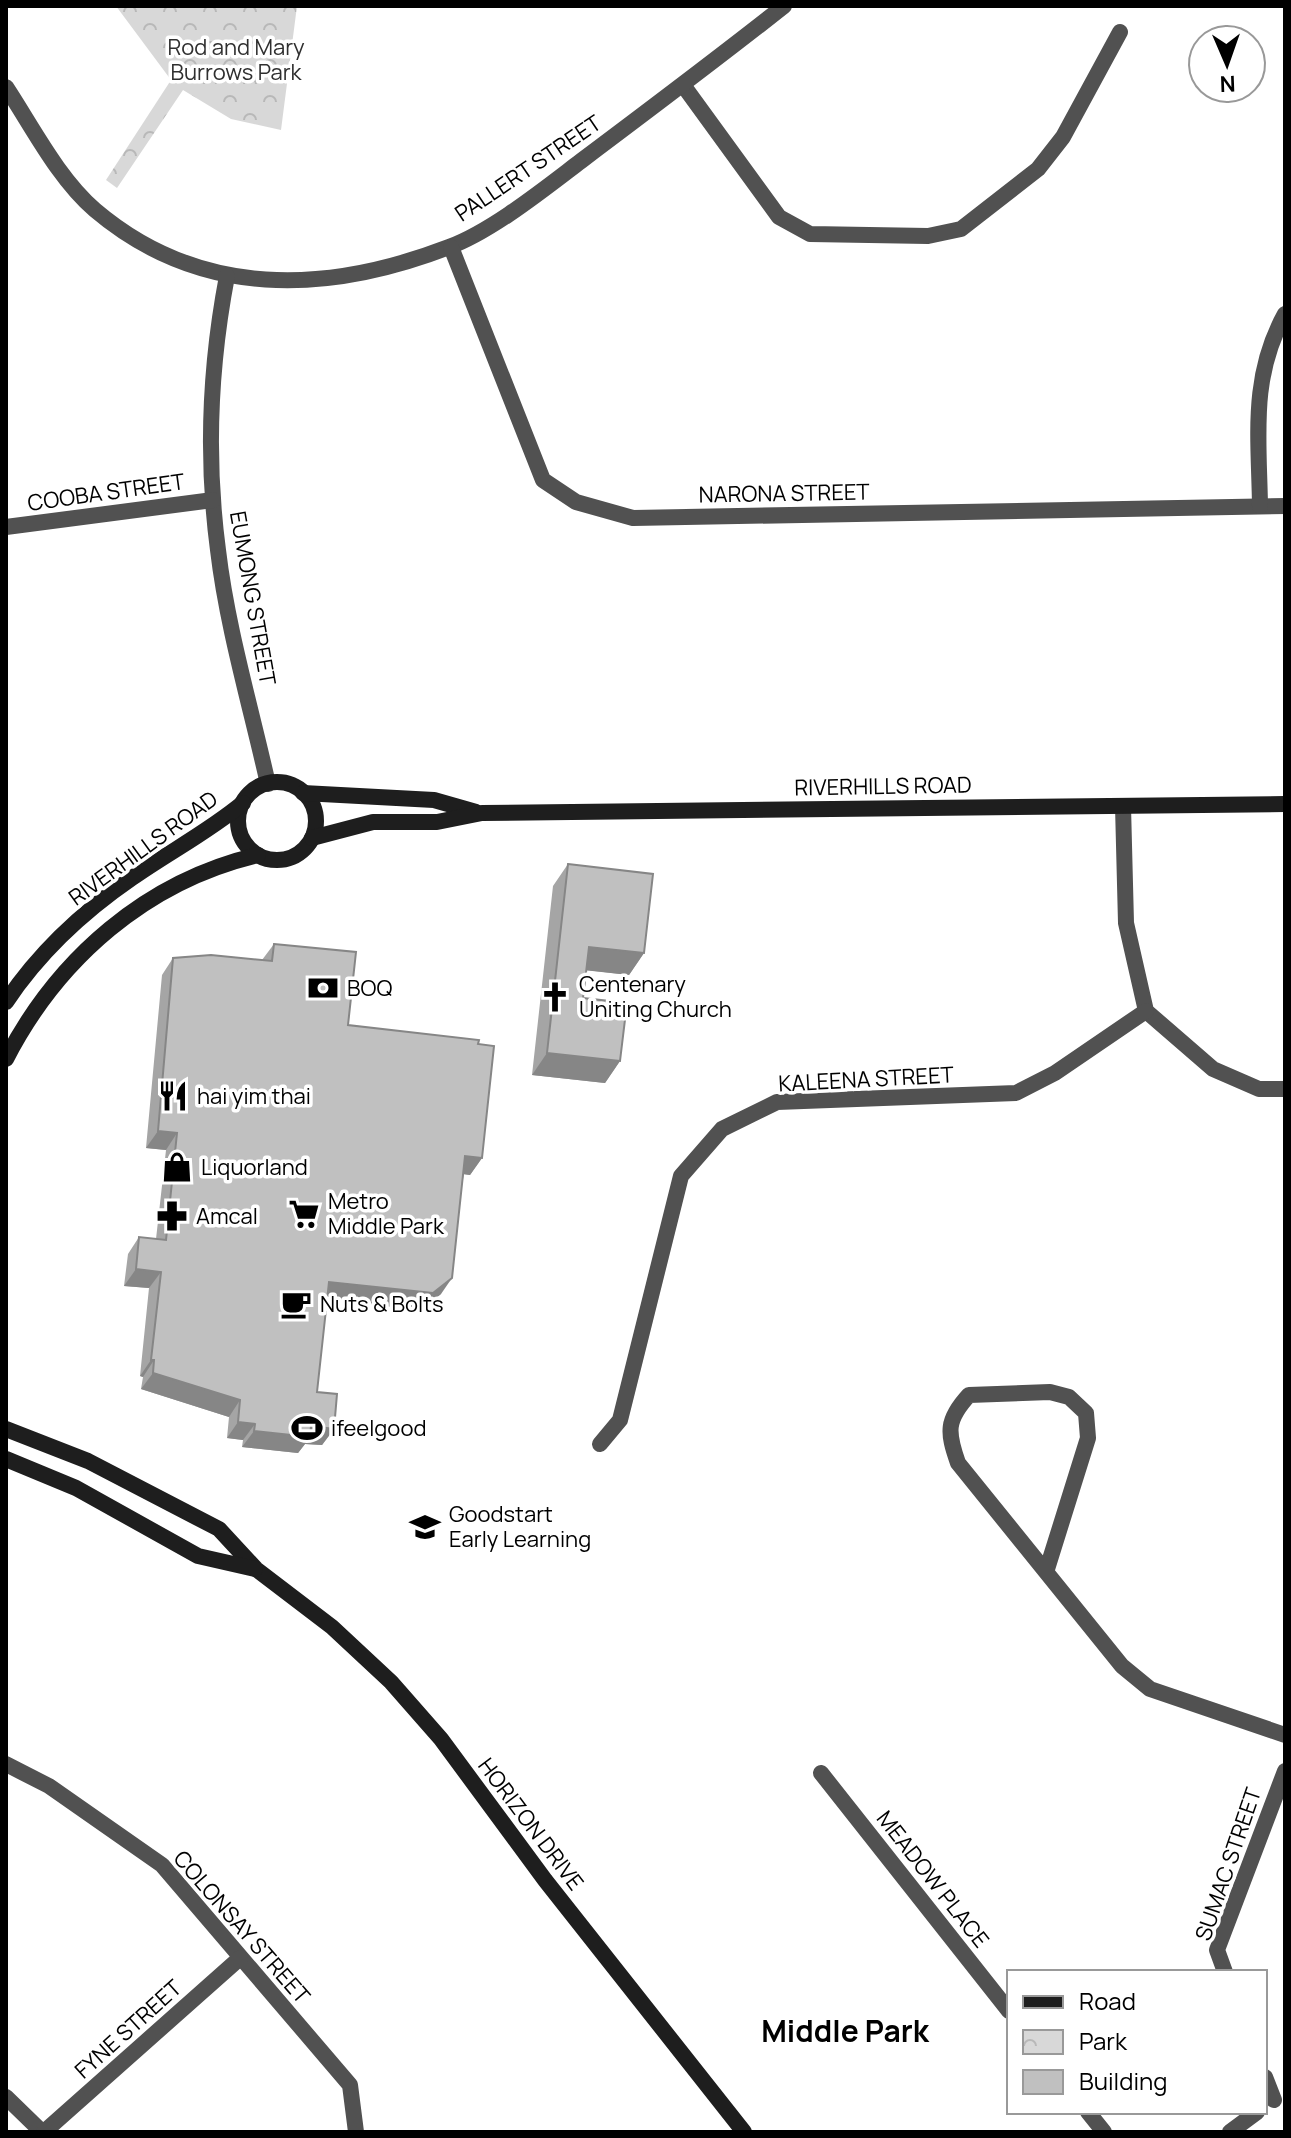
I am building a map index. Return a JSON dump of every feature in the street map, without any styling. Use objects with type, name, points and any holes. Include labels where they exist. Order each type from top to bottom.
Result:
[{"type":"street","name":"PALLERT STREET","points":[[6,87],[63,174],[93,209],[154,250],[188,266],[227,276],[269,281],[317,281],[451,247],[532,198],[784,6]]},
{"type":"street","points":[[683,85],[779,217],[810,234],[928,236],[961,229],[1038,169],[1063,137],[1120,32]]},
{"type":"street","name":"NARONA STREET","points":[[451,247],[543,480],[576,502],[633,518],[1285,506]]},
{"type":"street","name":"EUMONG STREET","points":[[227,276],[214,359],[213,500],[218,554],[268,784]]},
{"type":"street","points":[[1260,506],[1258,387],[1265,359],[1285,314]]},
{"type":"street","name":"COOBA STREET","points":[[6,527],[213,500]]},
{"type":"street","points":[[281,783],[303,793],[316,814],[312,838],[295,856],[283,860],[258,855],[240,835],[238,820],[243,803],[255,789],[268,784],[281,783]]},
{"type":"street","name":"RIVERHILLS ROAD","points":[[303,793],[434,800],[482,813]]},
{"type":"street","name":"RIVERHILLS ROAD","points":[[6,1002],[51,946],[101,902],[131,878],[217,825],[243,803]]},
{"type":"street","name":"RIVERHILLS ROAD","points":[[312,838],[373,822],[437,822],[482,813],[1285,804]]},
{"type":"street","points":[[1123,806],[1126,923],[1146,1011],[1213,1069],[1259,1089],[1285,1089]]},
{"type":"street","name":"RIVERHILLS ROAD","points":[[6,1059],[22,1029],[65,972],[134,908],[195,873],[258,855]]},
{"type":"street","name":"KALEENA STREET","points":[[600,1444],[620,1420],[681,1176],[722,1129],[777,1102],[1016,1093],[1055,1073],[1146,1011]]},
{"type":"street","points":[[1047,1569],[1088,1438],[1086,1413],[1069,1397],[1050,1392],[969,1395],[952,1413],[950,1440],[958,1463],[1047,1569],[1122,1666],[1150,1689],[1285,1735]]},
{"type":"street","name":"HORIZON DRIVE","points":[[6,1429],[88,1461],[219,1529],[256,1569],[332,1627],[391,1682],[441,1739],[545,1880],[741,2131]]},
{"type":"street","name":"HORIZON DRIVE","points":[[6,1459],[76,1488],[198,1556],[256,1569]]},
{"type":"street","name":"COLONSAY STREET","points":[[6,1764],[49,1786],[162,1865],[350,2085],[356,2132]]},
{"type":"street","name":"SUMAC STREET","points":[[1224,1970],[1217,1950],[1285,1771]]},
{"type":"street","name":"MEADOW PLACE","points":[[821,1773],[1007,2008]]},
{"type":"street","name":"FYNE STREET","points":[[43,2132],[240,1958]]},
{"type":"street","points":[[1267,2082],[1275,2102]]},
{"type":"street","points":[[6,2097],[43,2132]]},
{"type":"street","points":[[1090,2114],[1104,2132]]},
{"type":"street","points":[[1230,2132],[1254,2114]]},
{"type":"green space","name":"Rod and Mary Burrows Park","points":[[116,6],[297,6],[281,130],[231,119],[183,90],[117,188],[106,180],[171,80]]},
{"type":"building","name":"Centenary Uniting Church","points":[[568,864],[653,874],[644,953],[589,947],[583,998],[627,1003],[620,1061],[547,1053]]},
{"type":"building","name":"Metro Middle Park","points":[[274,944],[356,952],[348,1025],[479,1040],[478,1044],[494,1046],[482,1158],[465,1156],[452,1278],[433,1293],[329,1282],[317,1392],[337,1394],[334,1429],[311,1426],[310,1437],[254,1431],[255,1424],[238,1422],[240,1400],[153,1373],[154,1360],[151,1360],[161,1272],[136,1269],[139,1237],[166,1240],[177,1133],[158,1131],[173,958],[211,955],[272,961]]},
{"type":"place","name":"BOQ","points":[[323,988]]},
{"type":"place","name":"Centenary Uniting Church","points":[[555,997]]},
{"type":"place","name":"hai yim thai","points":[[173,1096]]},
{"type":"place","name":"Liquorland","points":[[177,1167]]},
{"type":"place","name":"Metro Middle Park","points":[[304,1214]]},
{"type":"place","name":"Amcal","points":[[172,1216]]},
{"type":"place","name":"Nuts & Bolts","points":[[296,1304]]},
{"type":"place","name":"ifeelgood","points":[[307,1428]]},
{"type":"place","name":"Goodstart Early Learning","points":[[425,1527]]},
{"type":"district","name":"Middle Park","points":[[845,2032]]}]
